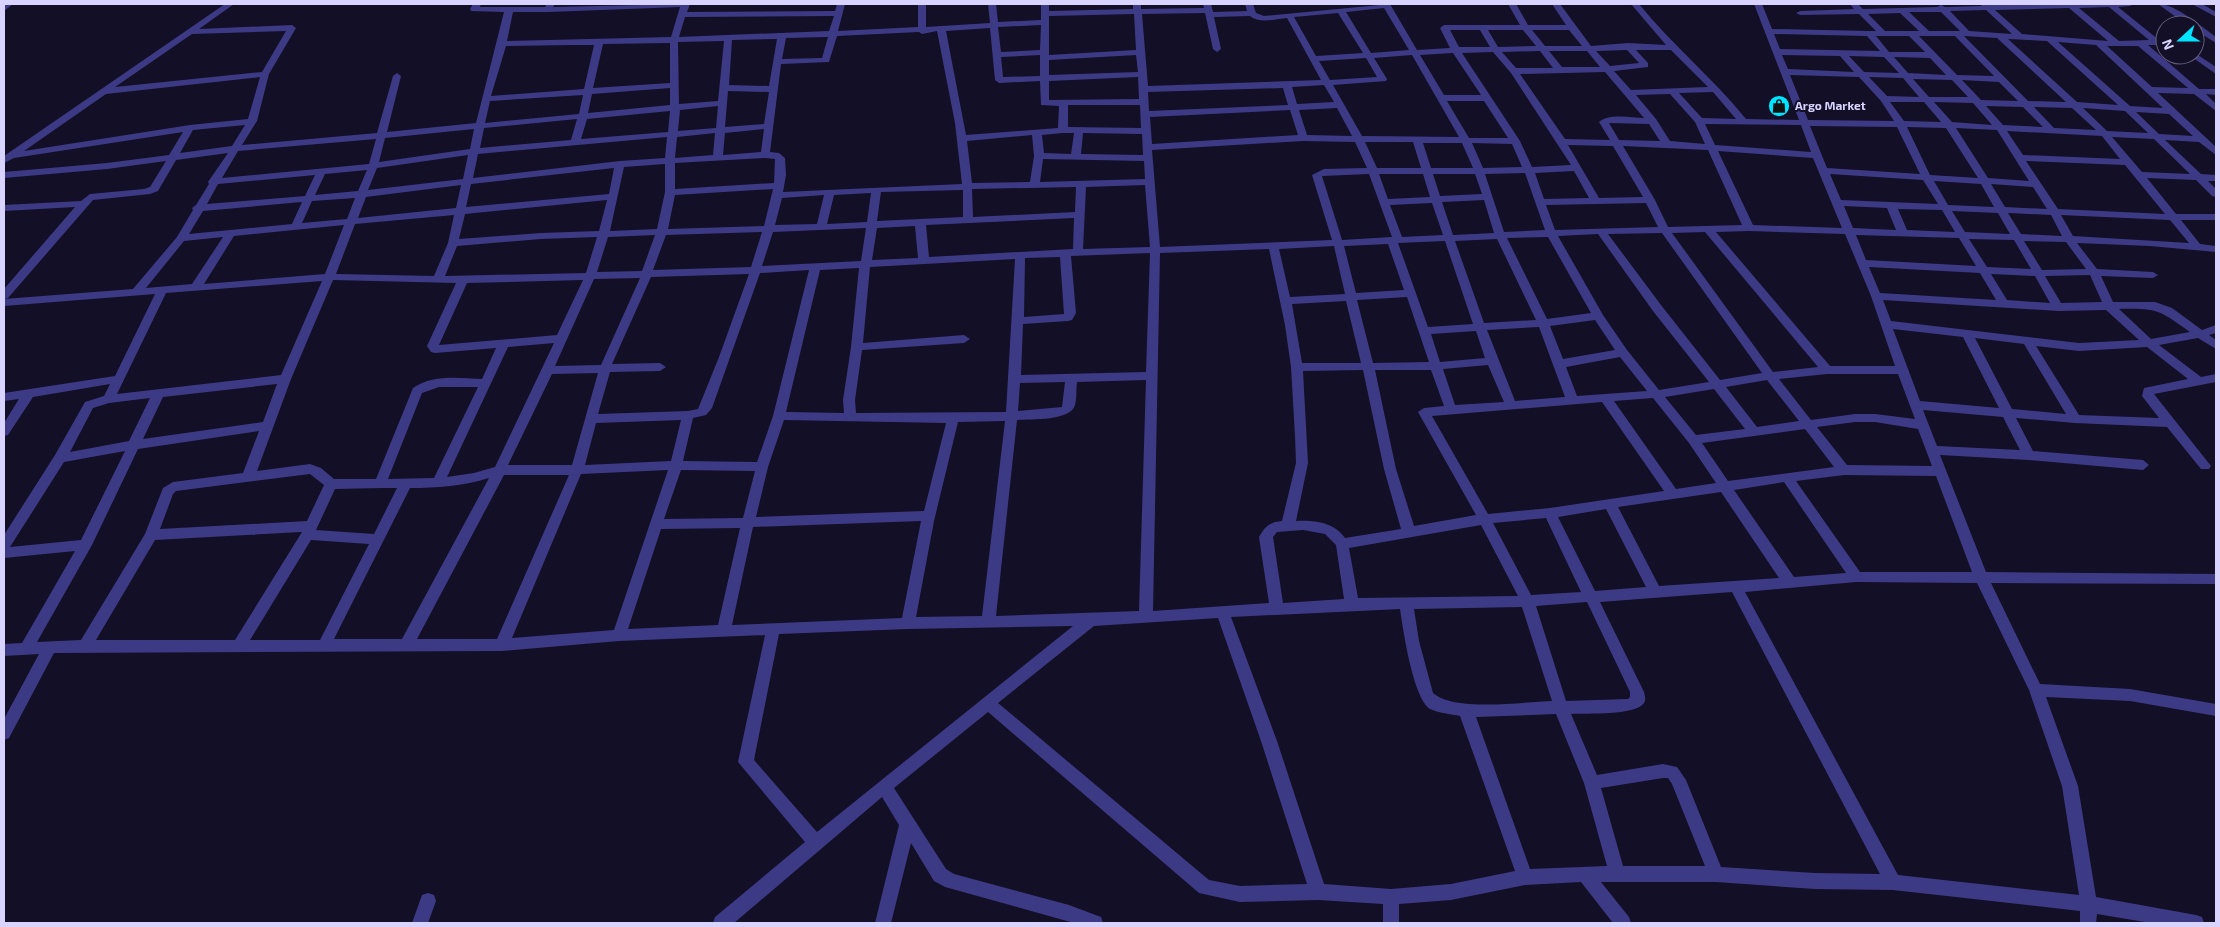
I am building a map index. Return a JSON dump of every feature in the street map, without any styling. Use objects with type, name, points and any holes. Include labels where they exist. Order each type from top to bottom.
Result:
[{"type":"street","points":[[4,8],[9,4]]},
{"type":"street","points":[[6,158],[230,4]]},
{"type":"street","points":[[477,4],[474,9],[509,10],[550,7],[686,4],[674,40],[676,86],[670,160],[670,192],[662,231],[605,368],[577,470],[502,645]]},
{"type":"street","points":[[738,14],[743,4]]},
{"type":"street","points":[[776,62],[826,60],[841,4]]},
{"type":"street","points":[[922,4],[922,31]]},
{"type":"street","points":[[992,4],[999,80],[1143,74]]},
{"type":"street","points":[[1045,4],[1044,103],[1145,102]]},
{"type":"street","points":[[1249,4],[1251,13]]},
{"type":"street","points":[[502,44],[728,39],[922,31],[993,25],[1137,8],[1251,13],[1257,18],[1341,10],[1352,6],[1387,4],[1465,139],[1479,170],[1500,235],[1543,323],[1573,401]]},
{"type":"street","points":[[1512,4],[1526,28],[1560,70]]},
{"type":"street","points":[[1556,4],[1570,26],[1653,121],[1667,144]]},
{"type":"street","points":[[1635,4],[1651,24],[1715,89],[1742,120]]},
{"type":"street","points":[[1758,4],[1848,232],[1876,296],[1915,405],[1981,577],[2036,690],[2070,786],[2089,904],[2088,923]]},
{"type":"street","points":[[1854,4],[1883,34]]},
{"type":"street","points":[[1895,4],[1926,33]]},
{"type":"street","points":[[2110,4],[2155,38]]},
{"type":"street","points":[[1800,13],[1863,13],[1940,7],[2130,4]]},
{"type":"street","points":[[2162,4],[2178,15]]},
{"type":"street","points":[[2196,4],[2216,15]]},
{"type":"street","points":[[2069,5],[2117,44]]},
{"type":"street","points":[[1986,6],[2019,36]]},
{"type":"street","points":[[1940,7],[1967,34]]},
{"type":"street","points":[[1137,8],[1155,249],[1146,616]]},
{"type":"street","points":[[438,279],[453,244],[486,99],[502,44],[509,10]]},
{"type":"street","points":[[1209,10],[1216,49]]},
{"type":"street","points":[[1144,89],[1288,85],[1383,79],[1341,10]]},
{"type":"street","points":[[681,15],[838,13]]},
{"type":"street","points":[[1289,15],[1374,171],[1385,202],[1411,294],[1451,410]]},
{"type":"street","points":[[1570,26],[1483,29],[1444,28],[1456,50],[1515,140],[1552,232],[1598,316],[1623,353],[1693,440],[1790,583]]},
{"type":"street","points":[[136,293],[181,238],[197,208],[252,121],[265,74],[292,27],[188,32]]},
{"type":"street","points":[[941,29],[964,138],[969,187],[968,219]]},
{"type":"street","points":[[1483,29],[1562,142],[1596,201]]},
{"type":"street","points":[[1768,31],[1869,34],[1957,33],[2117,44],[2155,42]]},
{"type":"street","points":[[1957,33],[2051,130]]},
{"type":"street","points":[[1869,34],[1949,125],[1984,180],[2058,306]]},
{"type":"street","points":[[1911,34],[1978,102],[2000,128],[2054,211],[2070,241],[2094,272],[2110,307],[2149,343],[2198,381]]},
{"type":"street","points":[[1999,35],[2104,133],[2196,247]]},
{"type":"street","points":[[765,155],[776,62],[782,36]]},
{"type":"street","points":[[2048,38],[2128,109],[2216,194]]},
{"type":"street","points":[[718,157],[728,39]]},
{"type":"street","points":[[574,143],[583,116],[599,42]]},
{"type":"street","points":[[2099,43],[2216,152]]},
{"type":"street","points":[[2140,43],[2216,108]]},
{"type":"street","points":[[1313,59],[1456,50],[1628,46],[1673,47]]},
{"type":"street","points":[[1514,71],[1645,65],[1628,46]]},
{"type":"street","points":[[997,55],[1141,52]]},
{"type":"street","points":[[1778,52],[1932,55]]},
{"type":"street","points":[[1842,53],[1884,99],[1900,124],[1927,178],[2004,304]]},
{"type":"street","points":[[2205,63],[2216,70]]},
{"type":"street","points":[[1786,72],[2001,79]]},
{"type":"street","points":[[103,92],[265,74]]},
{"type":"street","points":[[249,475],[284,378],[329,277],[373,166],[397,76]]},
{"type":"street","points":[[1288,85],[1303,138]]},
{"type":"street","points":[[486,99],[676,86]]},
{"type":"street","points":[[724,88],[773,89]]},
{"type":"street","points":[[1630,93],[1715,89]]},
{"type":"street","points":[[2150,90],[2216,92]]},
{"type":"street","points":[[1672,91],[1698,121],[1749,228]]},
{"type":"street","points":[[1441,98],[1488,98]]},
{"type":"street","points":[[1884,99],[2074,105],[2173,112]]},
{"type":"street","points":[[4,175],[107,166],[234,149],[723,103]]},
{"type":"street","points":[[1063,130],[1064,103]]},
{"type":"street","points":[[1146,114],[1338,105]]},
{"type":"street","points":[[1653,121],[1605,120],[1604,122],[1650,200],[1664,229],[1770,376],[1844,470]]},
{"type":"street","points":[[1698,121],[1742,120],[1804,123],[1949,125],[2202,139]]},
{"type":"street","points":[[6,158],[190,128],[252,121]]},
{"type":"street","points":[[213,182],[373,166],[475,151],[769,126]]},
{"type":"street","points":[[4,296],[90,197],[152,191],[190,128]]},
{"type":"street","points":[[964,138],[1063,130],[1147,131]]},
{"type":"street","points":[[1076,156],[1079,130]]},
{"type":"street","points":[[1035,185],[1039,156],[1037,133]]},
{"type":"street","points":[[1039,156],[1148,152],[1303,138],[1515,140]]},
{"type":"street","points":[[1417,139],[1479,326],[1511,405]]},
{"type":"street","points":[[1562,142],[1667,144],[1817,155]]},
{"type":"street","points":[[197,208],[362,194],[620,164],[776,155],[780,158],[779,191],[756,270],[706,408],[702,412],[688,415],[591,418]]},
{"type":"street","points":[[2019,158],[2128,162]]},
{"type":"street","points":[[406,646],[500,470],[548,370],[559,339],[590,276],[614,196],[620,164]]},
{"type":"street","points":[[1409,533],[1390,469],[1368,366],[1338,243],[1317,175],[1324,172],[1529,171],[1577,168]]},
{"type":"street","points":[[1824,171],[2035,184]]},
{"type":"street","points":[[295,228],[321,172]]},
{"type":"street","points":[[2139,175],[2216,178]]},
{"type":"street","points":[[670,192],[830,192],[1151,182]]},
{"type":"street","points":[[1078,252],[1081,185]]},
{"type":"street","points":[[850,417],[849,400],[876,190]]},
{"type":"street","points":[[821,226],[830,192]]},
{"type":"street","points":[[181,238],[614,196]]},
{"type":"street","points":[[1385,202],[1487,197]]},
{"type":"street","points":[[1540,202],[1650,200]]},
{"type":"street","points":[[1837,203],[1946,208],[1999,208],[2173,217],[2216,217]]},
{"type":"street","points":[[4,208],[84,204]]},
{"type":"street","points":[[1891,206],[1904,233]]},
{"type":"street","points":[[453,244],[541,236],[603,233],[1080,215]]},
{"type":"street","points":[[920,221],[924,261]]},
{"type":"street","points":[[1707,228],[1827,370]]},
{"type":"street","points":[[4,303],[329,277],[463,280],[590,276],[756,270],[1078,252],[1273,246],[1449,239],[1552,232],[1664,229],[1749,228],[2016,237],[2216,249]]},
{"type":"street","points":[[1601,231],[1657,308],[1754,431]]},
{"type":"street","points":[[195,289],[230,234]]},
{"type":"street","points":[[1273,246],[1287,301],[1297,368],[1302,463],[1288,526]]},
{"type":"street","points":[[1019,321],[1068,317],[1070,313],[1065,253]]},
{"type":"street","points":[[988,622],[1004,496],[1019,337],[1020,255]]},
{"type":"street","points":[[1863,263],[2037,273],[2094,272],[2153,275]]},
{"type":"street","points":[[723,632],[748,522],[762,467],[779,416],[815,266]]},
{"type":"street","points":[[463,280],[433,346],[435,349],[559,339]]},
{"type":"street","points":[[109,399],[162,291]]},
{"type":"street","points":[[1287,301],[1411,294]]},
{"type":"street","points":[[1876,296],[2058,306],[2110,307],[2151,305],[2159,307],[2216,346]]},
{"type":"street","points":[[1425,331],[1543,323],[1598,316]]},
{"type":"street","points":[[1886,324],[2079,347],[2149,343],[2216,330]]},
{"type":"street","points":[[1967,334],[2029,455]]},
{"type":"street","points":[[857,347],[964,339]]},
{"type":"street","points":[[2027,340],[2075,419]]},
{"type":"street","points":[[438,483],[504,344]]},
{"type":"street","points":[[1558,364],[1623,353]]},
{"type":"street","points":[[1297,368],[1435,366],[1492,361]]},
{"type":"street","points":[[548,370],[660,367]]},
{"type":"street","points":[[1617,873],[1592,783],[1561,707],[1527,601],[1509,564],[1424,412],[1429,410],[1451,410],[1657,394],[1770,376],[1827,370],[1902,370]]},
{"type":"street","points":[[1014,379],[1153,376]]},
{"type":"street","points":[[4,546],[60,458],[90,405],[109,399],[284,378]]},
{"type":"street","points":[[2205,466],[2148,396],[2148,391],[2216,378]]},
{"type":"street","points":[[4,397],[118,379]]},
{"type":"street","points":[[779,416],[953,420],[1011,417],[1066,410],[1071,379]]},
{"type":"street","points":[[380,484],[417,391],[422,386],[431,383],[484,383]]},
{"type":"street","points":[[4,432],[29,393]]},
{"type":"street","points":[[26,649],[85,545],[132,445],[159,393]]},
{"type":"street","points":[[1605,398],[1672,493]]},
{"type":"street","points":[[1915,405],[2075,419],[2170,423]]},
{"type":"street","points":[[619,635],[676,465],[688,415]]},
{"type":"street","points":[[1693,440],[1855,418],[1875,418],[1923,426]]},
{"type":"street","points":[[908,623],[916,571],[928,516],[953,420]]},
{"type":"street","points":[[60,458],[132,445],[266,426]]},
{"type":"street","points":[[1933,450],[2029,455],[2143,465]]},
{"type":"street","points":[[85,646],[151,535],[165,496],[173,487],[310,468],[317,471],[331,484],[380,484],[438,483],[474,478],[500,470],[577,470],[676,465],[762,467]]},
{"type":"street","points":[[1342,544],[1484,520],[1550,513],[1672,493],[1844,470],[1941,471]]},
{"type":"street","points":[[1787,477],[1856,576]]},
{"type":"street","points":[[324,646],[376,539],[406,483]]},
{"type":"street","points":[[239,646],[309,530],[331,484]]},
{"type":"street","points":[[1610,504],[1656,593]]},
{"type":"street","points":[[1406,603],[1412,641],[1428,697],[1435,704],[1466,711],[1631,705],[1638,700],[1637,692],[1550,513]]},
{"type":"street","points":[[656,524],[928,516]]},
{"type":"street","points":[[1277,608],[1266,537],[1269,530],[1274,527],[1288,526],[1320,526],[1332,530],[1338,535],[1342,544],[1352,604]]},
{"type":"street","points":[[151,535],[309,530],[376,539]]},
{"type":"street","points":[[4,553],[85,545]]},
{"type":"street","points":[[4,650],[85,646],[502,645],[619,635],[908,623],[1092,620],[1352,604],[1527,601],[1790,583],[1856,576],[2216,579]]},
{"type":"street","points":[[1736,587],[1893,882]]},
{"type":"street","points":[[1222,612],[1270,741],[1318,892]]},
{"type":"street","points":[[721,923],[884,786],[1092,620]]},
{"type":"street","points":[[773,630],[746,762],[816,843]]},
{"type":"street","points":[[4,732],[50,648]]},
{"type":"street","points":[[2036,690],[2130,695],[2216,710]]},
{"type":"street","points":[[989,704],[1205,887],[1240,894],[1318,892],[1391,898],[1451,892],[1525,877],[1617,873],[1716,874],[1815,881],[1893,882],[2089,904],[2196,923]]},
{"type":"street","points":[[1466,711],[1525,877]]},
{"type":"street","points":[[1592,783],[1663,771],[1672,772],[1678,780],[1716,874]]},
{"type":"street","points":[[884,786],[940,875],[951,881],[1069,913],[1096,923]]},
{"type":"street","points":[[883,923],[908,822]]},
{"type":"street","points":[[1585,874],[1623,923]]},
{"type":"street","points":[[1391,898],[1391,923]]},
{"type":"street","points":[[420,923],[428,901]]},
{"type":"place","name":"Argo Market","points":[[1779,106]]}]
